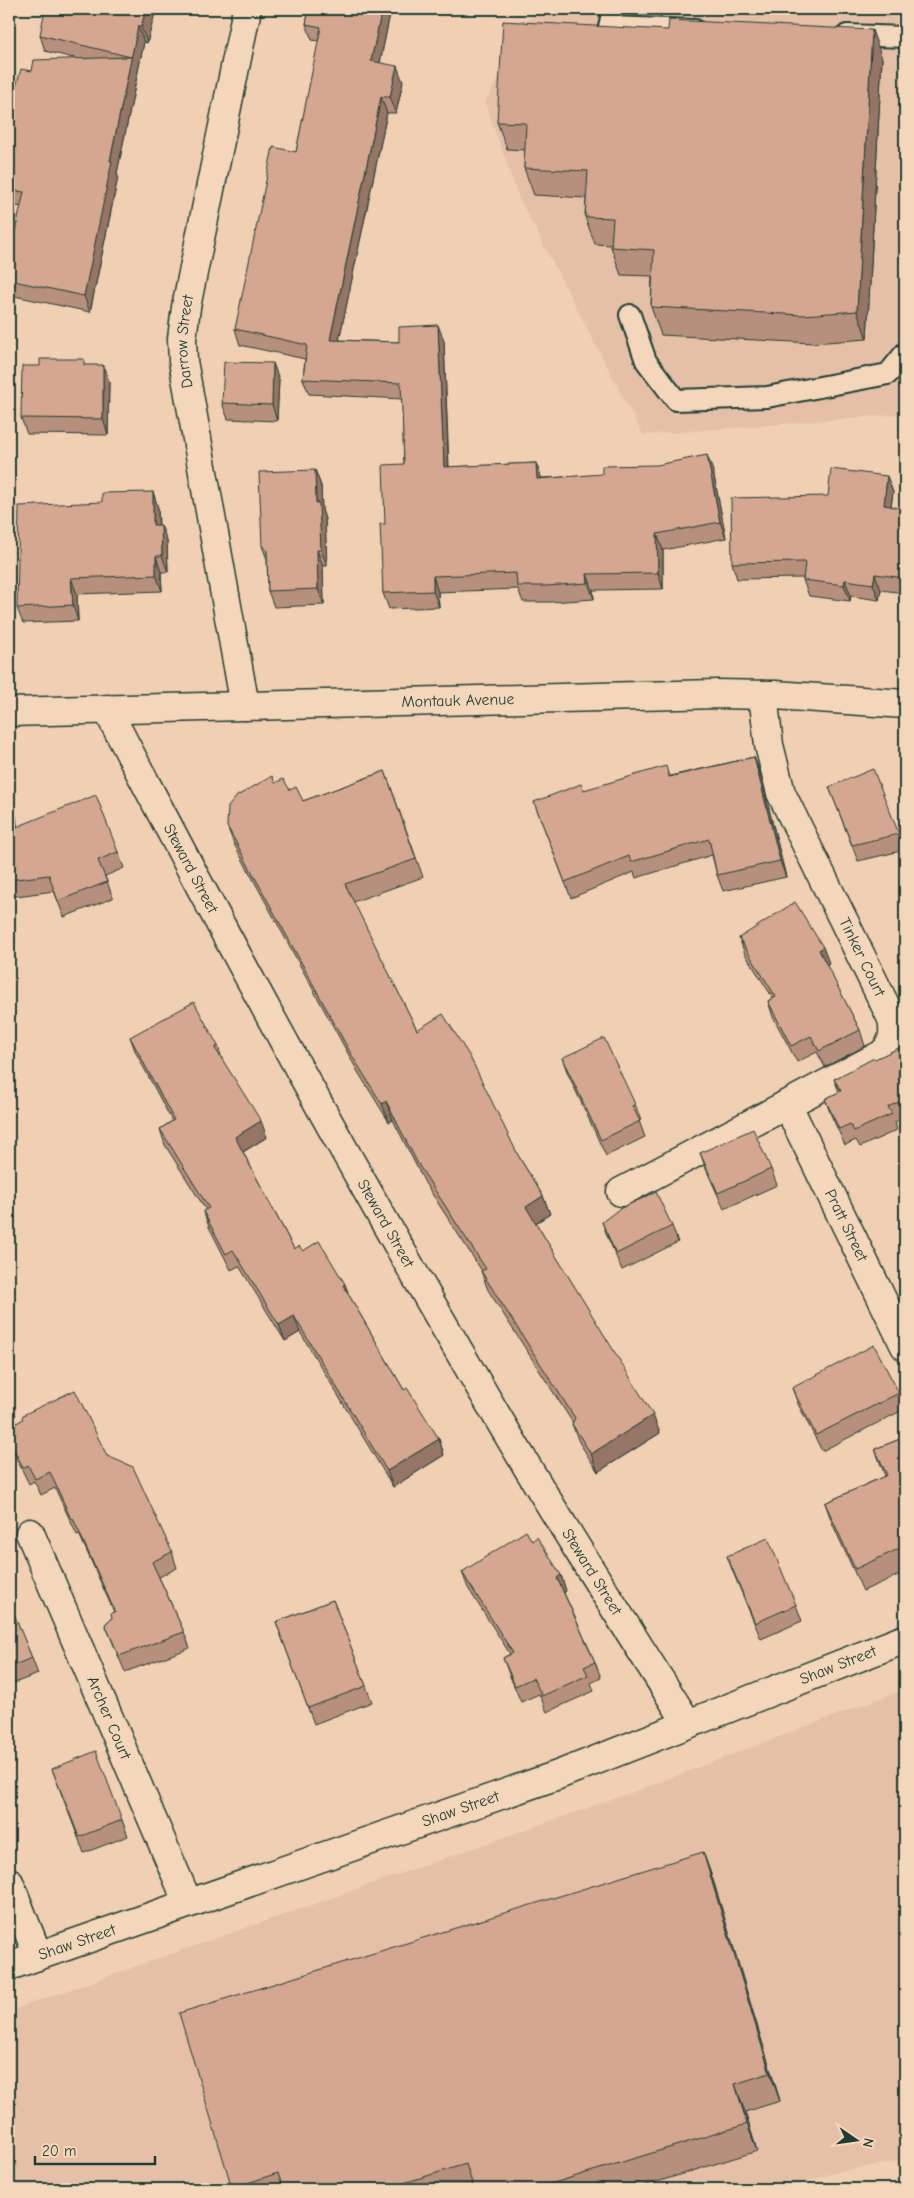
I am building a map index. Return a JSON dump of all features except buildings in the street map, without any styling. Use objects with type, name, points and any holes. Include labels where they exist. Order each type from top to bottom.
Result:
[{"type":"street","name":"Darrow Street","points":[[245,706],[183,361],[182,339],[186,307],[247,9]]},
{"type":"street","name":"Montauk Avenue","points":[[9,712],[658,695],[763,695],[905,704]]},
{"type":"street","name":"Tinker Court","points":[[621,1192],[880,1055],[889,1047],[894,1030],[892,1019],[781,793],[768,745],[763,695]]},
{"type":"street","name":"Steward Street","points":[[107,709],[198,885],[390,1232],[499,1419],[688,1724]]},
{"type":"street","name":"Pratt Street","points":[[787,1104],[905,1346]]},
{"type":"street","name":"Archer Court","points":[[30,1533],[188,1903]]},
{"type":"street","name":"Shaw Street","points":[[9,1966],[461,1810],[905,1639]]},
{"type":"street","points":[[9,1882],[38,1956]]},
{"type":"lane","points":[[613,9],[609,28],[718,31]]},
{"type":"lane","points":[[826,34],[905,37]]},
{"type":"lane","points":[[630,315],[646,361],[676,400],[767,396],[888,374],[905,353]]},
{"type":"shaded area","points":[[535,9],[905,9],[905,414],[643,435],[519,198],[485,103]]},
{"type":"shaded area","points":[[905,1689],[905,2160],[841,2171],[784,2189],[9,2189],[9,2011],[636,1791]]}]
